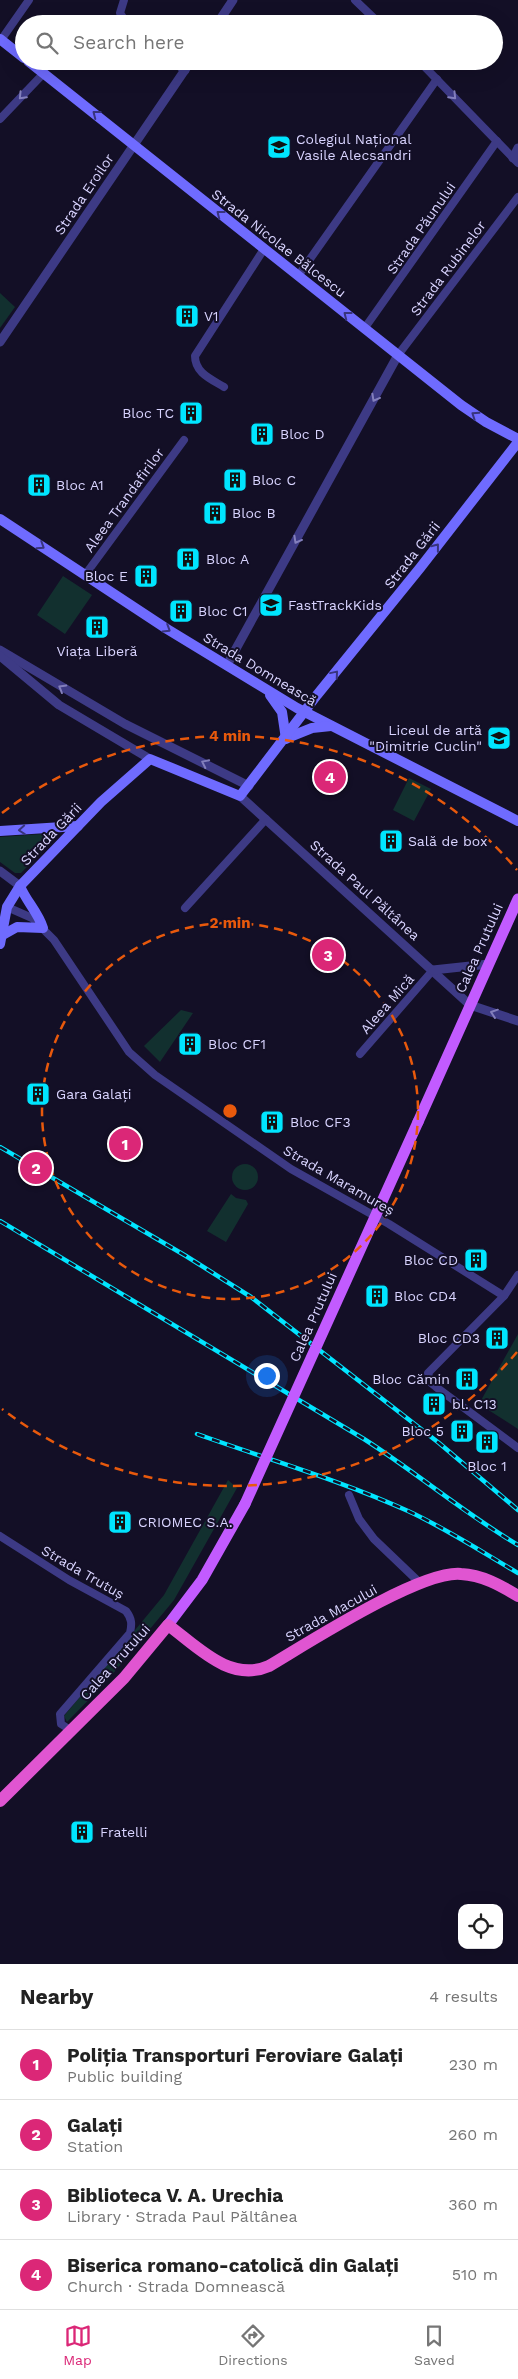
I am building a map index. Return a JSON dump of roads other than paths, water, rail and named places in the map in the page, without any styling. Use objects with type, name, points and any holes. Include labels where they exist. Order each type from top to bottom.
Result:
[{"type":"highway","name":"Strada Macului","points":[[168,1625],[230,1669],[252,1672],[269,1666],[420,1583],[447,1574],[460,1573],[488,1580],[518,1596]]},
{"type":"highway","name":"Calea Prutului","points":[[0,1801],[124,1678],[168,1625]]},
{"type":"main road","points":[[1,39],[15,51]]},
{"type":"main road","name":"Strada Nicolae Bălcescu","points":[[38,70],[472,413],[518,440]]},
{"type":"main road","name":"Strada Gării","points":[[240,796],[518,440]]},
{"type":"main road","name":"Strada Domnească","points":[[0,519],[160,625],[304,712],[518,821]]},
{"type":"main road","points":[[262,687],[276,702],[282,712],[286,739],[312,728],[332,726]]},
{"type":"main road","points":[[150,759],[240,796]]},
{"type":"main road","name":"Strada Gării","points":[[1,940],[7,907],[20,886],[78,826],[150,759]]},
{"type":"main road","points":[[0,831],[78,826]]},
{"type":"main road","points":[[1,940],[17,927],[43,928],[39,916],[20,886]]},
{"type":"main road","name":"Calea Prutului","points":[[168,1625],[202,1580],[245,1504],[518,899]]},
{"type":"street","points":[[18,15],[29,0]]},
{"type":"street","points":[[121,15],[120,13],[124,0]]},
{"type":"street","points":[[223,15],[233,0]]},
{"type":"street","points":[[355,0],[371,15]]},
{"type":"street","points":[[1,39],[15,20]]},
{"type":"street","points":[[428,70],[516,160]]},
{"type":"street","name":"Strada Eroilor","points":[[0,342],[185,71]]},
{"type":"street","points":[[0,119],[43,74]]},
{"type":"street","points":[[298,276],[437,79]]},
{"type":"street","name":"Strada Păunului","points":[[364,328],[497,141]]},
{"type":"street","points":[[516,160],[518,148]]},
{"type":"street","name":"Strada Rubinelor","points":[[398,355],[518,197]]},
{"type":"street","points":[[224,387],[199,370],[195,363],[195,356],[264,249]]},
{"type":"street","points":[[227,665],[398,355]]},
{"type":"street","name":"Aleea Trandafirilor","points":[[85,575],[184,440]]},
{"type":"street","points":[[0,650],[126,724],[249,786]]},
{"type":"street","points":[[0,656],[59,705],[150,759]]},
{"type":"street","name":"Strada Paul Păltânea","points":[[240,796],[470,1005]]},
{"type":"street","points":[[184,908],[266,819]]},
{"type":"street","points":[[0,871],[20,886]]},
{"type":"street","name":"Strada Maramureș","points":[[7,907],[32,918],[43,928],[77,972],[116,1034],[138,1061],[291,1169],[389,1224],[504,1296]]},
{"type":"street","points":[[432,970],[488,964]]},
{"type":"street","name":"Aleea Mică","points":[[360,1054],[432,970]]},
{"type":"street","points":[[470,1005],[518,1021]]},
{"type":"street","points":[[518,1275],[504,1296],[428,1373],[431,1383],[518,1448]]},
{"type":"street","points":[[349,1495],[358,1519],[374,1539],[420,1583]]},
{"type":"street","name":"Strada Trutuș","points":[[0,1536],[69,1580],[126,1611],[130,1616],[132,1626],[130,1633],[60,1714],[61,1724],[72,1731]]},
{"type":"railway","points":[[0,1147],[186,1256],[251,1297],[439,1443],[518,1510]]},
{"type":"railway","points":[[0,1221],[364,1439],[479,1520],[518,1545]]},
{"type":"railway","points":[[197,1434],[330,1480],[408,1511],[437,1525],[518,1573]]},
{"type":"place","name":"Colegiul Național Vasile Alecsandri","points":[[279,147]]},
{"type":"place","name":"V1","points":[[187,316]]},
{"type":"place","name":"Bloc TC","points":[[191,413]]},
{"type":"place","name":"Bloc D","points":[[262,434]]},
{"type":"place","name":"Bloc C","points":[[235,480]]},
{"type":"place","name":"Bloc A1","points":[[39,485]]},
{"type":"place","name":"Bloc B","points":[[215,513]]},
{"type":"place","name":"Bloc A","points":[[188,559]]},
{"type":"place","name":"Bloc E","points":[[146,576]]},
{"type":"place","name":"FastTrackKids","points":[[271,605]]},
{"type":"place","name":"Bloc C1","points":[[181,611]]},
{"type":"place","name":"Viața Liberă","points":[[97,627]]},
{"type":"place","name":"Liceul de artă \"Dimitrie Cuclin\"","points":[[499,738]]},
{"type":"place","name":"Biserica romano-catolică din Galați","points":[[330,777]]},
{"type":"place","name":"Sală de box","points":[[391,841]]},
{"type":"place","name":"Biblioteca V. A. Urechia","points":[[328,955]]},
{"type":"place","name":"Bloc CF1","points":[[190,1044]]},
{"type":"place","name":"Gara Galați","points":[[38,1094]]},
{"type":"place","name":"Bloc CF3","points":[[272,1122]]},
{"type":"place","name":"Poliția Transporturi Feroviare Galați","points":[[125,1144]]},
{"type":"place","name":"Galați","points":[[36,1168]]},
{"type":"place","name":"Bloc CD","points":[[476,1260]]},
{"type":"place","name":"Bloc CD4","points":[[377,1296]]},
{"type":"place","name":"Bloc CD3","points":[[497,1338]]},
{"type":"place","name":"Bloc Cămin","points":[[467,1379]]},
{"type":"place","name":"bl. C13","points":[[434,1404]]},
{"type":"place","name":"Bloc 5","points":[[462,1431]]},
{"type":"place","name":"Bloc 1","points":[[487,1442]]},
{"type":"place","name":"CRIOMEC S.A.","points":[[120,1522]]},
{"type":"place","name":"Fratelli","points":[[82,1832]]}]
